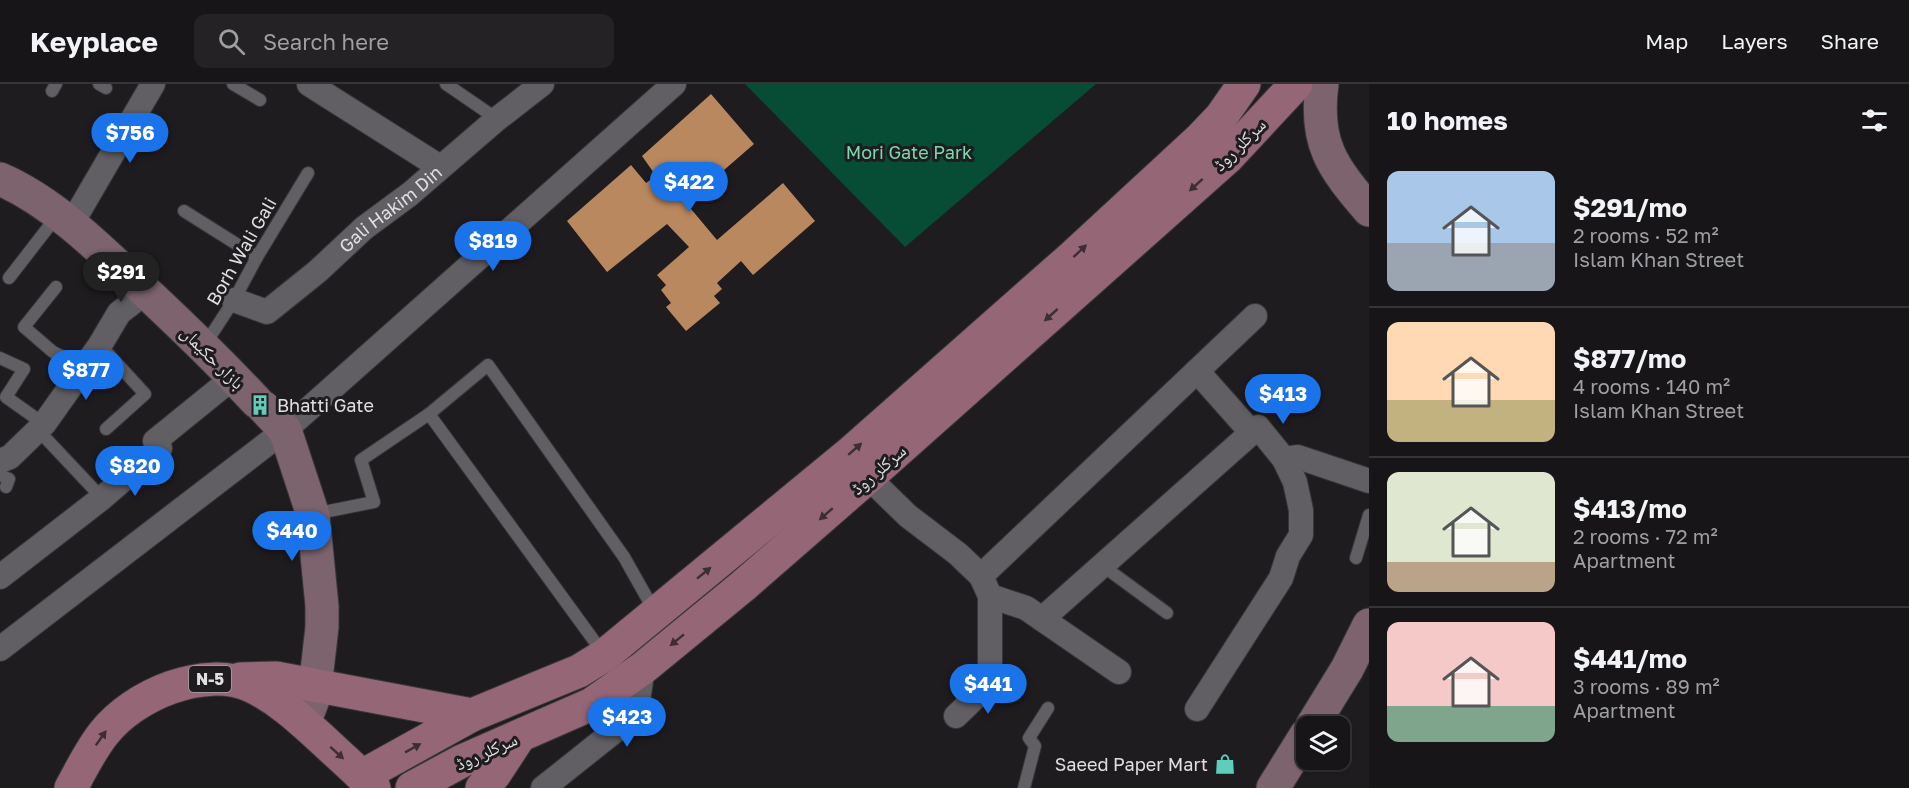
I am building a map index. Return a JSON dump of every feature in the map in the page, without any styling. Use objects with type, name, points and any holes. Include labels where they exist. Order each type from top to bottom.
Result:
[{"type":"main road","name":"سرکلر روڈ","points":[[368,782],[472,715],[579,671],[604,655],[849,454],[1071,258],[1200,139],[1221,117],[1244,84]]},
{"type":"main road","name":"سرکلر روڈ","points":[[412,788],[462,761],[592,704],[643,668],[743,586],[868,477],[1227,158],[1296,84]]},
{"type":"main road","name":"N-5","points":[[71,788],[104,733],[138,704],[181,684],[211,678],[249,685],[262,692],[302,721],[368,782]]},
{"type":"main road","points":[[226,679],[276,678],[472,715]]},
{"type":"main road","points":[[482,788],[494,775],[519,737]]},
{"type":"street","points":[[65,219],[153,84]]},
{"type":"street","points":[[309,84],[440,167]]},
{"type":"street","name":"Gali Hakim Din","points":[[234,300],[267,312],[318,271],[364,228],[410,194],[497,119],[542,84]]},
{"type":"street","points":[[0,649],[268,413],[674,84]]},
{"type":"street","points":[[1322,84],[1319,115],[1325,146],[1342,177],[1369,210]]},
{"type":"street","name":"بازار حکیماں","points":[[0,179],[65,219],[204,346],[268,413]]},
{"type":"street","points":[[0,461],[10,457],[41,427],[100,345],[119,313],[146,292]]},
{"type":"street","points":[[956,716],[990,683],[986,586],[1197,371],[1255,316]]},
{"type":"street","points":[[1197,371],[1252,433]]},
{"type":"street","points":[[0,576],[102,498],[160,448],[155,441],[234,377]]},
{"type":"street","points":[[268,413],[314,514],[322,606],[320,650],[312,703],[302,721]]},
{"type":"street","points":[[1042,619],[1258,428],[1284,459],[1295,482],[1301,510],[1301,535],[1288,556],[1281,578],[1197,709]]},
{"type":"street","points":[[1284,459],[1298,457],[1368,484]]},
{"type":"street","points":[[868,477],[908,516],[958,554],[986,586],[1026,608],[1119,672]]},
{"type":"street","points":[[1318,716],[1347,669],[1369,625]]},
{"type":"street","points":[[543,788],[636,714],[643,668]]},
{"type":"street","points":[[1273,788],[1296,751]]},
{"type":"lane","points":[[233,84],[260,100]]},
{"type":"lane","points":[[446,84],[497,119]]},
{"type":"lane","name":"Borh Wali Gali","points":[[204,346],[234,300],[308,173]]},
{"type":"lane","points":[[184,211],[257,257]]},
{"type":"lane","points":[[9,278],[65,219]]},
{"type":"lane","points":[[56,287],[24,327],[53,352],[84,367]]},
{"type":"lane","points":[[100,345],[145,394],[106,429]]},
{"type":"lane","points":[[0,358],[24,369],[6,397],[41,427],[102,498]]},
{"type":"lane","points":[[314,514],[374,502],[361,460],[429,414],[488,365],[624,557],[655,613]]},
{"type":"lane","points":[[429,414],[604,655]]},
{"type":"lane","points":[[0,475],[9,479],[6,487]]},
{"type":"lane","points":[[1356,558],[1369,515]]},
{"type":"lane","points":[[1103,566],[1167,613]]},
{"type":"lane","points":[[1024,788],[1035,746],[1029,738],[1048,708]]},
{"type":"green space","name":"Mori Gate Park","points":[[745,84],[1096,84],[905,247]]},
{"type":"building","points":[[711,94],[754,144],[686,203],[717,240],[783,183],[815,221],[753,275],[741,261],[717,283],[722,289],[714,296],[720,303],[686,331],[666,307],[671,303],[661,290],[666,285],[657,275],[689,247],[667,224],[607,272],[567,221],[631,165],[646,183],[656,176],[642,156]]},
{"type":"place","name":"Bhatti Gate","points":[[260,405]]},
{"type":"place","name":"Saeed Paper Mart","points":[[1225,764]]}]
